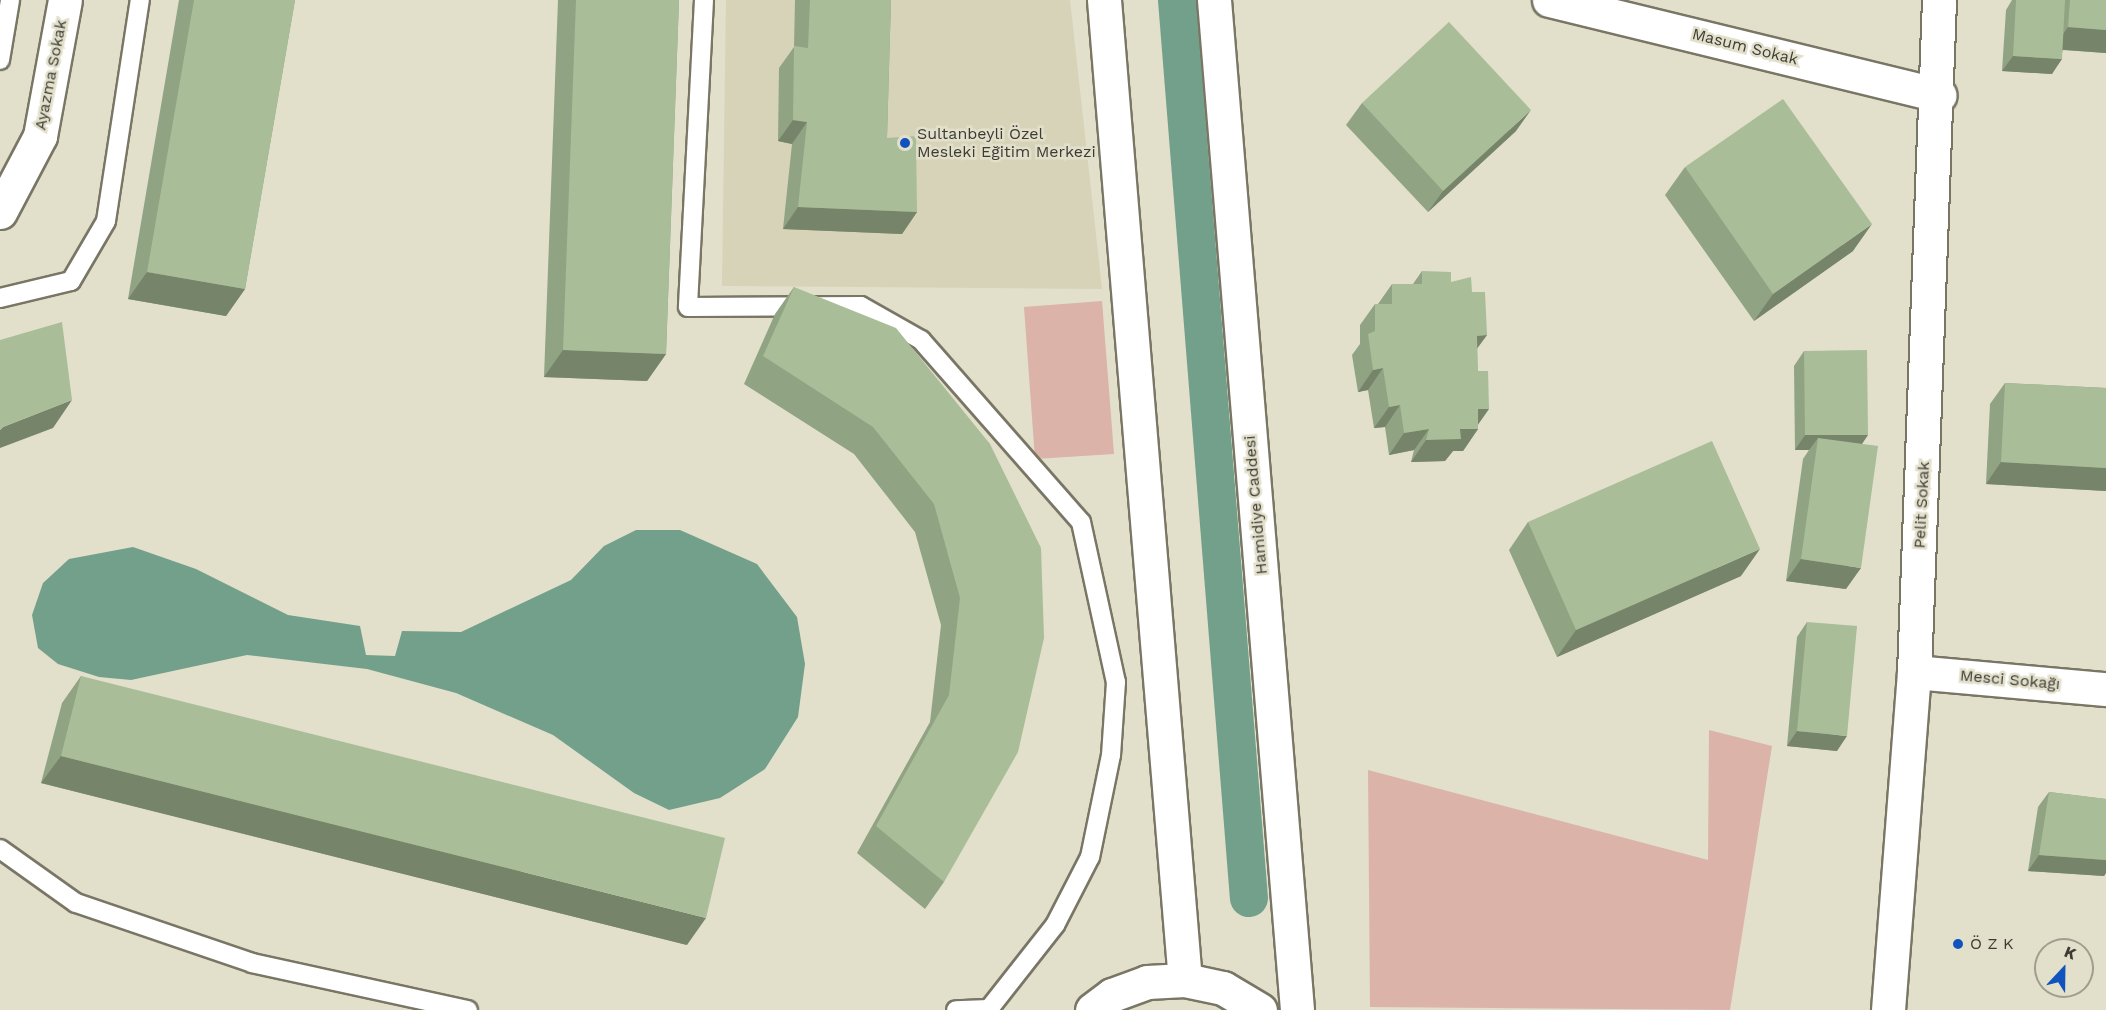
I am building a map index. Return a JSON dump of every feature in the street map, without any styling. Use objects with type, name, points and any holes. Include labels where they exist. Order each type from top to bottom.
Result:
[{"type":"street","name":"Ayazma Sokak","points":[[0,212],[40,136],[65,0]]},
{"type":"street","points":[[1104,0],[1185,980]]},
{"type":"street","name":"Hamidiye Caddesi","points":[[1214,0],[1297,1010]]},
{"type":"street","name":"Masum Sokak","points":[[1549,0],[1940,95]]},
{"type":"street","name":"Pelit Sokak","points":[[1888,1010],[1914,672],[1940,95],[1939,0]]},
{"type":"street","name":"Mesci Sokağı","points":[[1914,672],[2106,689]]},
{"type":"street","points":[[1092,1010],[1147,982],[1185,980],[1223,988],[1260,1010]]},
{"type":"lane","points":[[0,60],[10,0]]},
{"type":"lane","points":[[0,298],[70,281],[106,221],[140,0]]},
{"type":"lane","points":[[704,0],[688,307],[861,306],[921,340],[1081,522],[1116,682],[1111,755],[1090,857],[1055,924],[989,1009],[956,1010]]},
{"type":"lane","points":[[0,849],[76,903],[241,960],[468,1010]]},
{"type":"shaded area","name":"Sultanbeyli Özel Mesleki Eğitim Merkezi","points":[[726,0],[1070,0],[1102,289],[722,286]]},
{"type":"shaded area","points":[[1102,301],[1114,454],[1035,459],[1024,307]]},
{"type":"shaded area","points":[[636,530],[680,530],[757,564],[797,617],[805,664],[798,717],[765,769],[720,798],[669,810],[634,793],[553,735],[456,693],[367,669],[247,655],[131,680],[99,677],[58,664],[38,648],[32,615],[43,583],[69,559],[133,547],[196,569],[288,615],[360,626],[366,655],[395,656],[402,631],[461,632],[571,580],[604,546]]},
{"type":"shaded area","points":[[1709,730],[1772,746],[1730,1010],[1370,1007],[1368,770],[1708,860]]},
{"type":"building","points":[[194,0],[295,0],[245,289],[147,272]]},
{"type":"building","points":[[576,0],[679,0],[666,354],[563,350]]},
{"type":"building","points":[[810,0],[891,0],[887,138],[916,136],[917,212],[798,207],[807,122],[793,120],[794,46],[808,48]]},
{"type":"building","points":[[2016,0],[2065,0],[2062,59],[2013,56]]},
{"type":"building","points":[[2070,0],[2106,0],[2106,30],[2068,27]]},
{"type":"building","points":[[1449,22],[1531,110],[1443,191],[1362,103]]},
{"type":"building","points":[[1783,99],[1872,224],[1773,294],[1685,167]]},
{"type":"building","points":[[1422,271],[1451,272],[1451,282],[1471,277],[1472,292],[1485,292],[1487,335],[1477,336],[1478,371],[1488,371],[1489,409],[1478,409],[1478,429],[1460,429],[1461,439],[1426,440],[1429,429],[1404,433],[1400,405],[1389,407],[1383,368],[1373,370],[1368,334],[1375,331],[1375,304],[1392,304],[1392,284],[1422,284]]},
{"type":"building","points":[[794,287],[896,328],[990,444],[1041,548],[1044,638],[1018,752],[944,882],[876,826],[949,695],[960,598],[934,504],[873,427],[763,356]]},
{"type":"building","points":[[62,322],[72,400],[0,430],[0,340]]},
{"type":"building","points":[[1867,350],[1868,435],[1805,435],[1804,351]]},
{"type":"building","points":[[2005,383],[2106,388],[2106,468],[2001,462]]},
{"type":"building","points":[[1818,438],[1878,446],[1861,568],[1801,559]]},
{"type":"building","points":[[1712,441],[1760,549],[1576,630],[1528,522]]},
{"type":"building","points":[[1807,622],[1857,626],[1847,736],[1797,731]]},
{"type":"building","points":[[81,676],[725,838],[706,918],[61,756]]},
{"type":"building","points":[[2049,792],[2106,799],[2106,860],[2039,855]]},
{"type":"waterway","points":[[1177,0],[1249,898]]},
{"type":"place","name":"Sultanbeyli Özel Mesleki Eğitim Merkezi","points":[[905,143]]},
{"type":"place","name":"Ö Z K","points":[[1958,944]]}]
